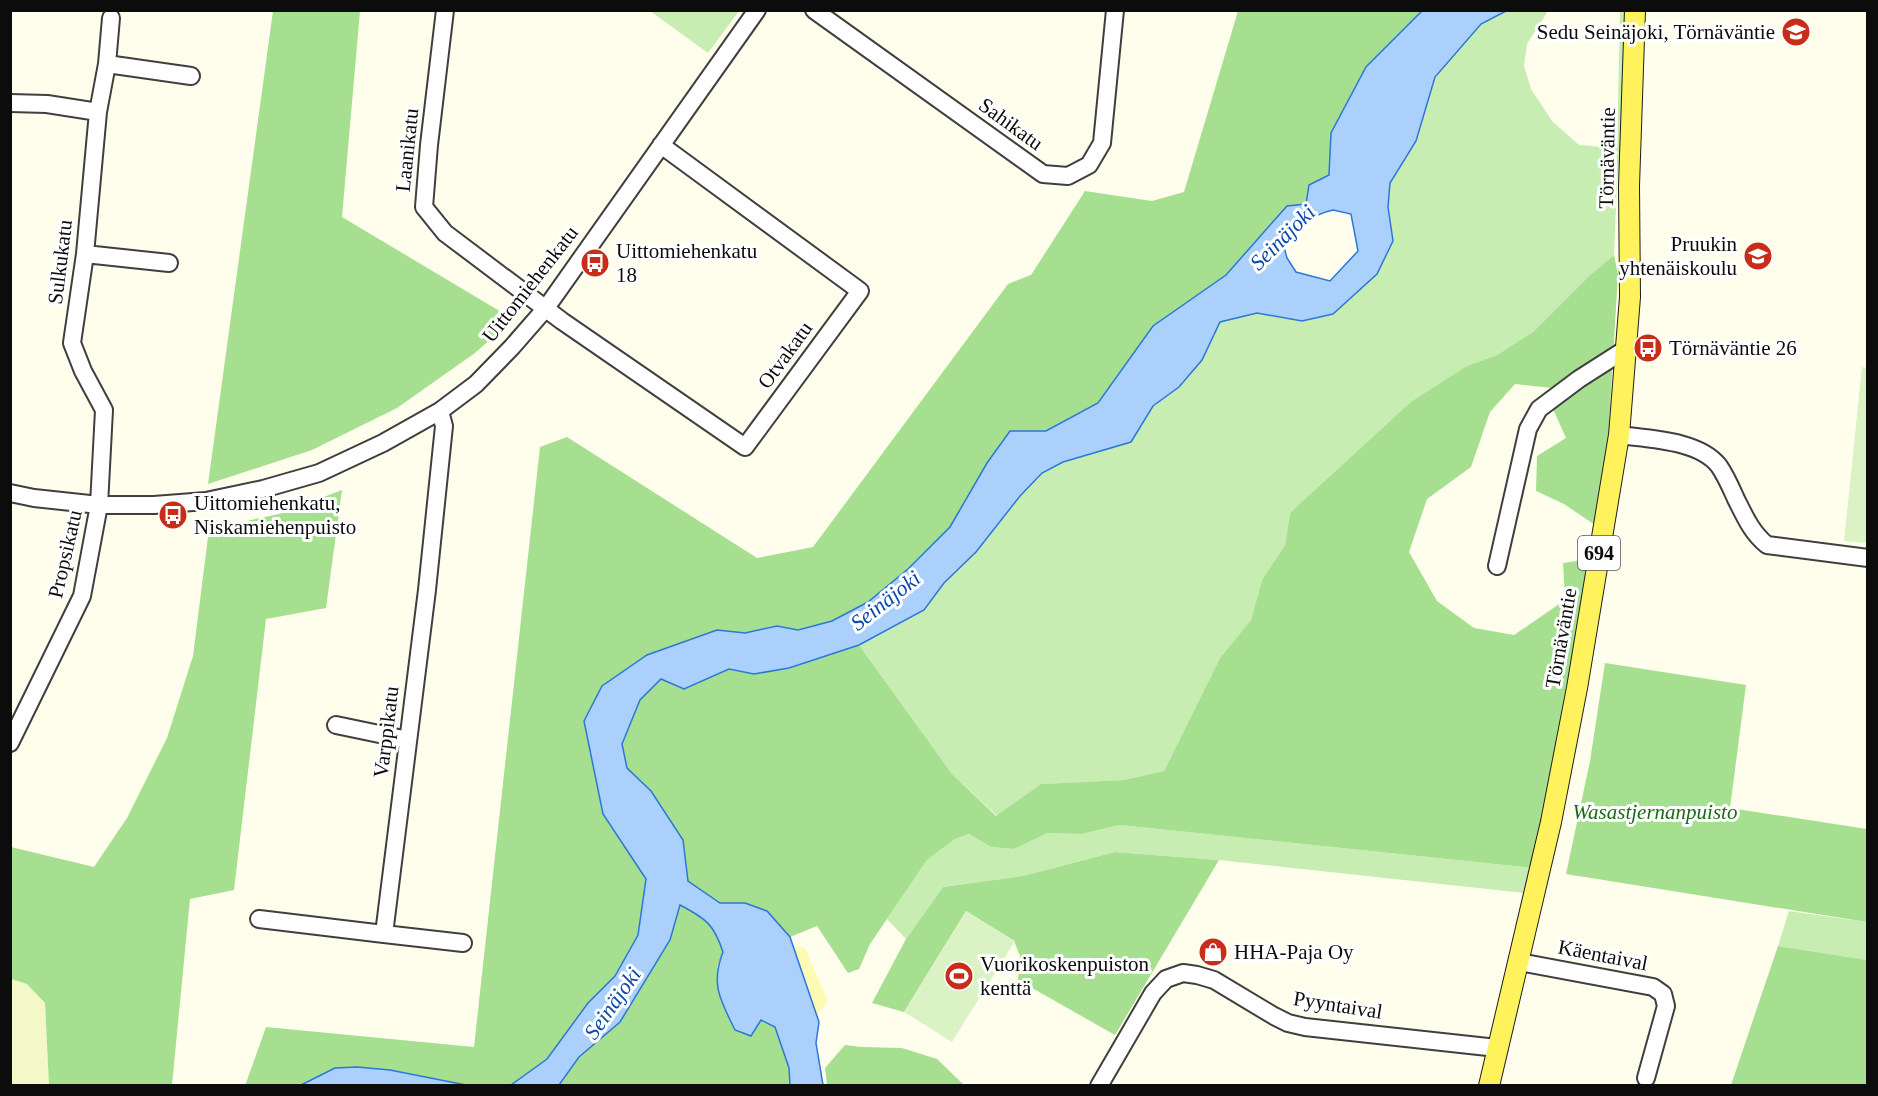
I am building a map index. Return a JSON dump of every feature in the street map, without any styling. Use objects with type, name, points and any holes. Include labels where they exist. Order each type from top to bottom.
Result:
[{"type":"main road","name":"Törnäväntie","points":[[1489,1086],[1551,822],[1577,688],[1619,435],[1630,297],[1629,186],[1635,10]]},
{"type":"street","name":"Laanikatu","points":[[445,10],[424,207],[446,233],[546,308]]},
{"type":"street","name":"Uittomiehenkatu","points":[[10,493],[99,505],[154,505],[206,501],[263,489],[319,473],[383,443],[440,411],[476,384],[546,308],[757,10]]},
{"type":"street","name":"Sahikatu","points":[[814,10],[1042,174],[1068,176],[1089,165],[1102,143],[1115,10]]},
{"type":"street","name":"Sulkukatu","points":[[99,505],[104,410],[83,371],[72,343],[85,254],[98,112],[107,64],[111,18]]},
{"type":"street","points":[[107,64],[191,76]]},
{"type":"street","points":[[10,103],[47,104],[98,112]]},
{"type":"street","name":"Otvakatu","points":[[546,308],[744,447],[860,291],[661,145]]},
{"type":"street","points":[[85,254],[169,263]]},
{"type":"street","points":[[1497,566],[1528,429],[1539,409],[1579,379],[1626,349]]},
{"type":"street","name":"Varppikatu","points":[[384,934],[427,590],[444,426],[440,411]]},
{"type":"street","points":[[1619,435],[1675,443],[1697,450],[1709,457],[1718,464],[1724,474],[1756,536],[1767,545],[1868,558]]},
{"type":"street","name":"Propsikatu","points":[[10,743],[82,596],[99,505]]},
{"type":"street","points":[[336,725],[408,740]]},
{"type":"street","points":[[259,919],[462,943]]},
{"type":"street","name":"Käentaival","points":[[1519,962],[1653,987],[1663,994],[1666,1006],[1646,1078]]},
{"type":"street","name":"Pyyntaival","points":[[1099,1086],[1153,993],[1166,979],[1183,972],[1224,986],[1288,1023],[1305,1027],[1497,1048]]},
{"type":"green space","points":[[273,11],[360,11],[342,217],[513,319],[475,353],[397,408],[312,450],[208,484]]},
{"type":"green space","points":[[650,11],[739,11],[708,53]]},
{"type":"green space","points":[[1238,11],[1423,11],[1366,67],[1331,133],[1329,175],[1309,185],[1306,204],[1287,206],[1226,275],[1153,326],[1098,403],[1046,431],[1010,431],[987,463],[950,527],[908,569],[868,602],[832,621],[798,631],[777,626],[745,633],[717,630],[647,655],[602,686],[603,814],[646,879],[638,935],[615,976],[588,1003],[547,1059],[511,1085],[466,1085],[390,1070],[357,1067],[335,1069],[301,1085],[245,1086],[266,1027],[474,1047],[540,447],[567,437],[757,558],[813,547],[1008,284],[1031,275],[1085,191],[1152,201],[1184,192]]},
{"type":"green space","points":[[1506,11],[1548,11],[1527,44],[1524,66],[1531,89],[1552,121],[1579,145],[1617,148],[1620,11],[1625,11],[1614,255],[1589,276],[1533,332],[1497,355],[1467,366],[1290,513],[1285,545],[1262,580],[1251,620],[1220,658],[1164,771],[1124,780],[1041,784],[997,816],[952,774],[859,645],[924,610],[944,583],[976,552],[1020,496],[1042,473],[1063,462],[1131,442],[1153,406],[1179,387],[1202,360],[1220,322],[1257,313],[1302,321],[1393,241],[1388,207],[1390,183],[1416,141],[1435,77],[1481,24]]},
{"type":"green space","points":[[1614,255],[1618,274],[1608,442],[1595,525],[1564,504],[1536,491],[1537,456],[1566,438],[1554,411],[1552,388],[1515,384],[1490,412],[1471,467],[1427,499],[1409,552],[1437,601],[1474,628],[1514,635],[1565,600],[1563,563],[1590,559],[1571,673],[1533,868],[1120,825],[1082,834],[1048,833],[1014,849],[991,847],[969,834],[955,839],[927,860],[870,944],[859,969],[848,973],[817,926],[790,937],[767,911],[745,903],[720,903],[688,881],[683,840],[651,791],[627,768],[622,744],[640,700],[661,679],[684,689],[729,669],[754,674],[859,645],[952,774],[996,816],[1041,784],[1124,780],[1164,771],[1220,658],[1251,620],[1262,580],[1285,545],[1290,513],[1411,402],[1467,366],[1497,355],[1533,332],[1589,276]]},
{"type":"green space","points":[[1862,367],[1868,368],[1867,543],[1844,541]]},
{"type":"green space","points":[[342,490],[326,608],[266,619],[234,890],[190,899],[172,1085],[49,1085],[45,1003],[27,984],[11,979],[11,847],[94,867],[127,818],[167,738],[193,656],[209,529],[279,514]]},
{"type":"green space","name":"Wasastjernanpuisto","points":[[1605,663],[1746,685],[1730,808],[1867,829],[1867,922],[1566,874],[1590,761]]},
{"type":"green space","points":[[1120,825],[1533,868],[1524,893],[1219,860],[1115,852],[1023,876],[943,887],[906,939],[887,919],[927,860],[955,839],[969,834],[991,847],[1014,849],[1048,833],[1082,834]]},
{"type":"green space","points":[[1115,852],[1219,860],[1115,1035],[1018,980],[1020,956],[1014,941],[966,911],[904,1012],[872,1003],[906,939],[943,887],[1023,876]]},
{"type":"green space","points":[[680,905],[702,918],[712,928],[723,952],[717,967],[761,1020],[775,1027],[789,1068],[790,1085],[559,1086],[579,1057],[620,1021],[670,940]]},
{"type":"green space","name":"Vuorikoskenpuiston kenttä","points":[[966,911],[1015,941],[952,1042],[904,1012]]},
{"type":"green space","points":[[1789,911],[1867,922],[1867,960],[1778,946]]},
{"type":"green space","points":[[1778,946],[1867,960],[1867,1085],[1731,1085]]},
{"type":"green space","points":[[10,979],[27,984],[45,1003],[49,1085],[11,1085]]},
{"type":"green space","points":[[845,1045],[902,1048],[937,1059],[964,1085],[827,1085],[825,1068]]},
{"type":"sand","points":[[793,946],[805,948],[828,1001],[817,1015]]},
{"type":"water","name":"Seinäjoki","points":[[1423,10],[1506,11],[1481,24],[1435,77],[1416,141],[1390,183],[1388,207],[1393,241],[1377,274],[1333,314],[1302,321],[1257,313],[1220,322],[1202,360],[1179,387],[1153,406],[1131,442],[1063,462],[1042,473],[1020,496],[976,552],[944,583],[924,610],[859,645],[789,668],[754,674],[729,669],[684,689],[661,679],[640,700],[622,744],[627,768],[651,791],[683,840],[688,881],[720,903],[745,903],[767,911],[790,937],[819,1022],[816,1043],[823,1085],[790,1085],[789,1068],[775,1027],[761,1020],[751,1036],[735,1030],[725,1010],[717,984],[717,974],[723,952],[720,942],[708,923],[680,905],[670,940],[620,1022],[579,1057],[559,1085],[511,1085],[547,1059],[588,1003],[615,976],[638,935],[646,879],[603,814],[584,721],[602,686],[647,655],[717,630],[745,633],[777,626],[798,630],[832,621],[868,602],[908,569],[950,527],[987,463],[1010,431],[1046,431],[1098,403],[1153,326],[1226,275],[1287,206],[1306,204],[1309,185],[1329,175],[1331,133],[1366,67]],"holes":[[[1333,210],[1351,214],[1358,251],[1330,281],[1296,272],[1287,258],[1284,247],[1300,229],[1310,219]]]},
{"type":"water","points":[[335,1068],[390,1070],[466,1085],[301,1085]]},
{"type":"place","name":"Sedu Seinäjoki, Törnäväntie","points":[[1796,32]]},
{"type":"place","name":"Pruukin yhtenäiskoulu","points":[[1758,256]]},
{"type":"place","name":"Uittomiehenkatu 18","points":[[595,263]]},
{"type":"place","name":"Törnäväntie 26","points":[[1648,348]]},
{"type":"place","name":"Uittomiehenkatu, Niskamiehenpuisto","points":[[173,515]]},
{"type":"place","name":"HHA-Paja Oy","points":[[1213,952]]},
{"type":"place","name":"Vuorikoskenpuiston kenttä","points":[[959,976]]}]
